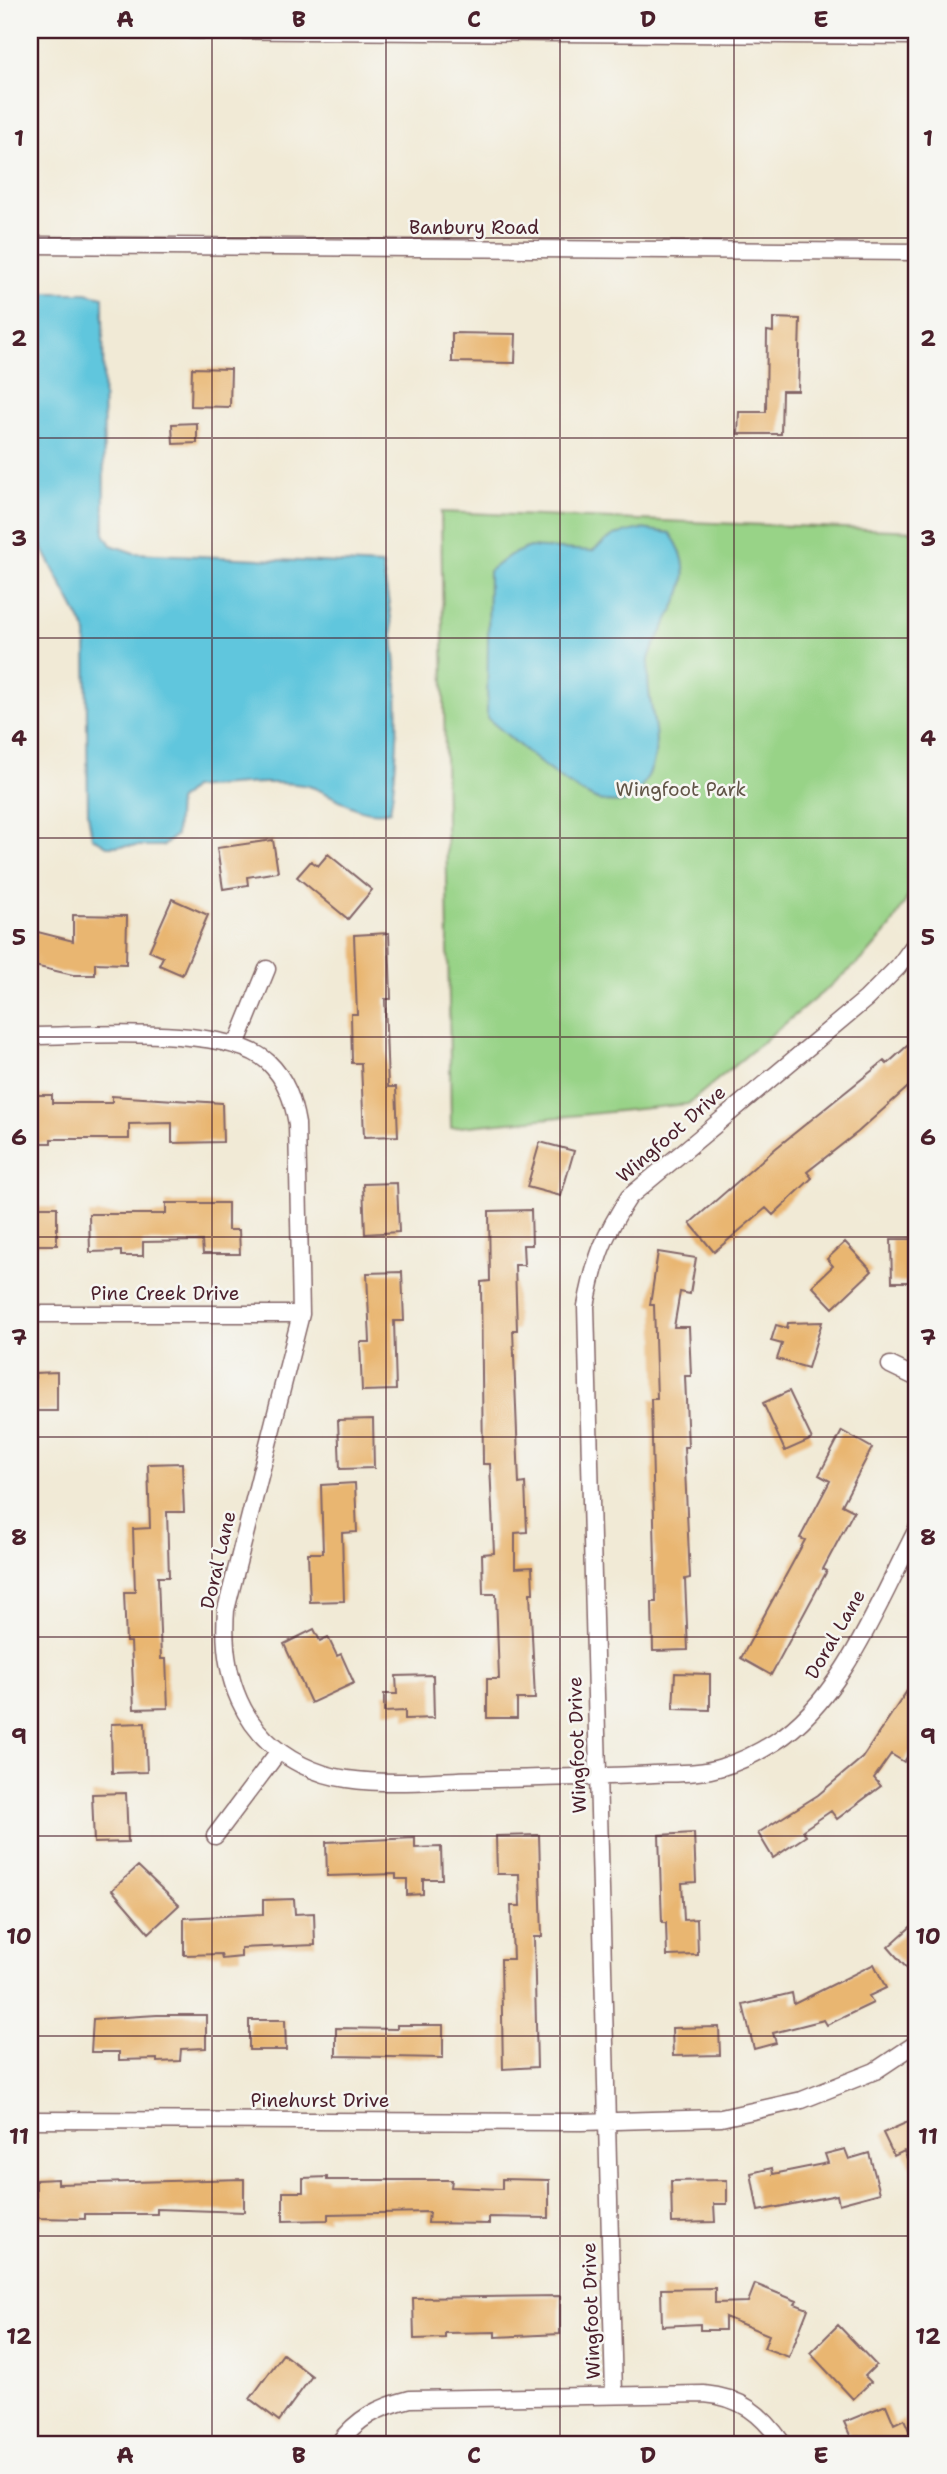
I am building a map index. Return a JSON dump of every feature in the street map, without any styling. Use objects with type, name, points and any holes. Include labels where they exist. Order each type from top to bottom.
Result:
[{"type":"street","points":[[191,30],[618,31],[917,36]]},
{"type":"street","name":"Banbury Road","points":[[30,245],[917,252]]},
{"type":"street","name":"Wingfoot Drive","points":[[338,2444],[365,2416],[384,2405],[410,2399],[614,2395],[607,2152],[610,2121],[586,1306],[593,1267],[606,1231],[629,1197],[866,999],[898,967],[917,941]]},
{"type":"street","points":[[236,1045],[267,969]]},
{"type":"street","name":"Doral Lane","points":[[30,1035],[173,1036],[236,1045],[266,1061],[282,1081],[294,1105],[297,1124],[301,1314],[226,1610],[224,1639],[230,1682],[239,1702],[250,1720],[279,1751],[324,1774],[348,1779],[598,1777],[721,1768],[774,1743],[796,1727],[817,1705],[844,1667],[917,1530]]},
{"type":"street","name":"Pine Creek Drive","points":[[30,1314],[301,1314]]},
{"type":"street","points":[[890,1365],[917,1378]]},
{"type":"street","points":[[215,1836],[279,1751]]},
{"type":"street","name":"Pinehurst Drive","points":[[30,2120],[610,2121],[721,2118],[802,2100],[875,2071],[917,2043]]},
{"type":"street","points":[[614,2395],[724,2396],[753,2410],[783,2444]]},
{"type":"green space","name":"Wingfoot Park","points":[[441,512],[917,531],[917,881],[890,928],[864,958],[688,1104],[451,1128]]},
{"type":"water","points":[[30,293],[86,293],[103,297],[104,534],[111,545],[134,553],[382,565],[392,626],[397,688],[396,750],[390,811],[367,812],[308,786],[296,784],[192,788],[178,801],[176,835],[163,846],[107,846],[92,837],[88,814],[86,631],[30,525]]},
{"type":"water","points":[[641,529],[670,533],[679,547],[685,573],[679,596],[649,660],[648,680],[656,748],[653,765],[645,782],[630,801],[616,803],[593,798],[565,781],[487,718],[489,571],[510,555],[529,547],[592,551],[614,535]]},
{"type":"building","points":[[773,318],[800,319],[798,391],[782,391],[781,434],[738,434],[739,412],[766,412],[767,331],[773,332]]},
{"type":"building","points":[[452,333],[516,334],[515,363],[452,362]]},
{"type":"building","points":[[192,368],[231,369],[230,407],[191,406]]},
{"type":"building","points":[[197,423],[197,443],[173,444],[172,424]]},
{"type":"building","points":[[273,840],[278,872],[247,877],[248,885],[223,889],[217,848]]},
{"type":"building","points":[[328,854],[372,890],[348,919],[297,877],[311,861],[318,866]]},
{"type":"building","points":[[172,899],[208,915],[182,975],[159,965],[163,957],[149,951]]},
{"type":"building","points":[[73,915],[127,916],[126,964],[95,963],[95,975],[73,975],[30,965],[30,930],[73,941]]},
{"type":"building","points":[[389,933],[391,999],[385,999],[388,1087],[396,1087],[398,1136],[364,1137],[361,1063],[352,1063],[351,1014],[357,1014],[354,935]]},
{"type":"building","points":[[917,1037],[917,1079],[858,1132],[807,1172],[812,1178],[773,1215],[766,1208],[714,1252],[690,1223],[776,1148],[884,1061],[887,1064]]},
{"type":"building","points":[[30,1095],[52,1095],[52,1103],[112,1103],[112,1096],[222,1103],[223,1142],[172,1143],[172,1123],[129,1124],[129,1139],[51,1139],[51,1143],[30,1143]]},
{"type":"building","points":[[540,1142],[574,1151],[561,1196],[527,1187]]},
{"type":"building","points":[[397,1183],[399,1232],[365,1234],[363,1184]]},
{"type":"building","points":[[166,1203],[228,1203],[228,1230],[239,1230],[240,1254],[203,1254],[202,1241],[143,1242],[143,1256],[121,1256],[121,1251],[90,1252],[89,1214],[166,1214]]},
{"type":"building","points":[[30,1207],[57,1207],[57,1245],[30,1245]]},
{"type":"building","points":[[531,1210],[532,1245],[523,1245],[524,1265],[515,1265],[517,1330],[513,1330],[519,1484],[525,1483],[527,1532],[515,1533],[515,1568],[532,1567],[533,1593],[530,1593],[535,1699],[517,1699],[517,1718],[487,1718],[487,1679],[499,1679],[496,1594],[483,1594],[482,1554],[494,1553],[490,1464],[483,1464],[481,1282],[490,1281],[489,1211]]},
{"type":"building","points":[[891,1239],[917,1239],[917,1276],[911,1276],[912,1282],[892,1282]]},
{"type":"building","points":[[845,1242],[872,1271],[833,1308],[812,1286],[833,1266],[827,1259]]},
{"type":"building","points":[[658,1252],[696,1258],[690,1294],[680,1292],[674,1327],[689,1327],[691,1376],[685,1376],[688,1447],[684,1447],[690,1578],[685,1579],[688,1650],[653,1651],[652,1602],[656,1602],[651,1399],[657,1399],[654,1305],[650,1305]]},
{"type":"building","points":[[402,1272],[404,1321],[394,1321],[396,1390],[362,1391],[360,1342],[370,1342],[367,1273]]},
{"type":"building","points":[[822,1322],[808,1368],[777,1359],[782,1344],[771,1341],[776,1325],[787,1328],[788,1323]]},
{"type":"building","points":[[57,1372],[57,1411],[30,1411],[30,1378],[35,1378],[35,1373]]},
{"type":"building","points":[[789,1391],[812,1439],[785,1451],[763,1403]]},
{"type":"building","points":[[373,1419],[374,1468],[340,1469],[338,1420]]},
{"type":"building","points":[[842,1431],[872,1448],[842,1505],[854,1511],[823,1569],[827,1571],[771,1675],[741,1658],[805,1540],[800,1538],[830,1481],[819,1475]]},
{"type":"building","points":[[182,1463],[184,1512],[167,1512],[169,1577],[158,1577],[161,1659],[166,1659],[168,1708],[134,1709],[131,1642],[126,1642],[124,1592],[135,1592],[133,1529],[150,1528],[148,1464]]},
{"type":"building","points":[[355,1483],[357,1532],[342,1533],[344,1601],[310,1602],[308,1553],[323,1553],[321,1485]]},
{"type":"building","points":[[314,1629],[320,1641],[328,1637],[337,1656],[341,1654],[354,1683],[311,1703],[284,1644]]},
{"type":"building","points":[[675,1673],[710,1674],[710,1710],[673,1709]]},
{"type":"building","points":[[433,1675],[434,1718],[405,1719],[405,1711],[384,1712],[384,1694],[397,1694],[396,1676]]},
{"type":"building","points":[[917,1676],[917,1742],[904,1762],[891,1754],[874,1778],[881,1786],[837,1819],[831,1811],[803,1830],[806,1836],[773,1858],[758,1833],[818,1795],[862,1758]]},
{"type":"building","points":[[145,1723],[147,1772],[112,1773],[111,1724]]},
{"type":"building","points":[[126,1793],[128,1842],[94,1843],[92,1794]]},
{"type":"building","points":[[694,1833],[696,1882],[682,1883],[684,1920],[697,1919],[698,1955],[667,1956],[666,1923],[662,1923],[659,1835]]},
{"type":"building","points":[[539,1835],[542,1937],[534,1937],[537,2067],[503,2069],[501,1959],[513,1959],[511,1906],[520,1906],[519,1874],[497,1874],[496,1836]]},
{"type":"building","points":[[415,1838],[415,1848],[441,1847],[442,1879],[423,1879],[423,1894],[407,1895],[407,1879],[396,1879],[396,1874],[327,1876],[326,1842]]},
{"type":"building","points":[[138,1866],[179,1905],[149,1933],[112,1890]]},
{"type":"building","points":[[294,1899],[295,1914],[314,1913],[315,1945],[241,1948],[241,1957],[222,1959],[221,1954],[184,1955],[184,1918],[263,1914],[263,1900]]},
{"type":"building","points":[[917,1921],[917,1980],[888,1947]]},
{"type":"building","points":[[874,1964],[886,1988],[869,1996],[873,2003],[827,2025],[824,2020],[773,2033],[776,2043],[754,2049],[743,2005],[792,1993],[794,2004]]},
{"type":"building","points":[[206,2015],[206,2048],[181,2049],[180,2061],[157,2062],[157,2059],[119,2060],[119,2052],[91,2052],[93,2019]]},
{"type":"building","points":[[249,2020],[285,2020],[286,2050],[249,2050]]},
{"type":"building","points":[[397,2025],[443,2025],[443,2058],[336,2056],[336,2028],[397,2029]]},
{"type":"building","points":[[719,2027],[720,2055],[673,2056],[672,2028]]},
{"type":"building","points":[[917,2118],[917,2182],[904,2151],[894,2156],[883,2133]]},
{"type":"building","points":[[845,2149],[849,2159],[869,2153],[880,2193],[839,2204],[837,2195],[758,2211],[751,2173],[772,2168],[773,2174],[828,2163],[825,2154]]},
{"type":"building","points":[[327,2177],[327,2180],[452,2180],[451,2187],[502,2189],[502,2179],[549,2180],[549,2218],[489,2217],[489,2224],[428,2223],[429,2212],[328,2214],[328,2220],[283,2221],[283,2192],[303,2192],[303,2178]]},
{"type":"building","points":[[58,2179],[58,2184],[244,2179],[244,2212],[157,2209],[157,2214],[85,2214],[85,2219],[36,2218],[36,2180]]},
{"type":"building","points":[[727,2180],[727,2204],[714,2204],[715,2222],[672,2223],[671,2181]]},
{"type":"building","points":[[755,2284],[797,2301],[795,2304],[808,2309],[789,2357],[764,2348],[769,2335],[725,2317],[725,2330],[700,2330],[700,2324],[662,2326],[661,2289],[715,2288],[715,2303],[748,2302]]},
{"type":"building","points":[[560,2296],[560,2334],[495,2337],[495,2332],[445,2333],[445,2338],[414,2339],[413,2298]]},
{"type":"building","points":[[838,2325],[876,2365],[865,2376],[871,2382],[853,2399],[810,2353]]},
{"type":"building","points":[[283,2354],[312,2376],[279,2421],[250,2399]]},
{"type":"building","points":[[886,2405],[894,2424],[904,2419],[915,2444],[854,2444],[844,2422]]}]
